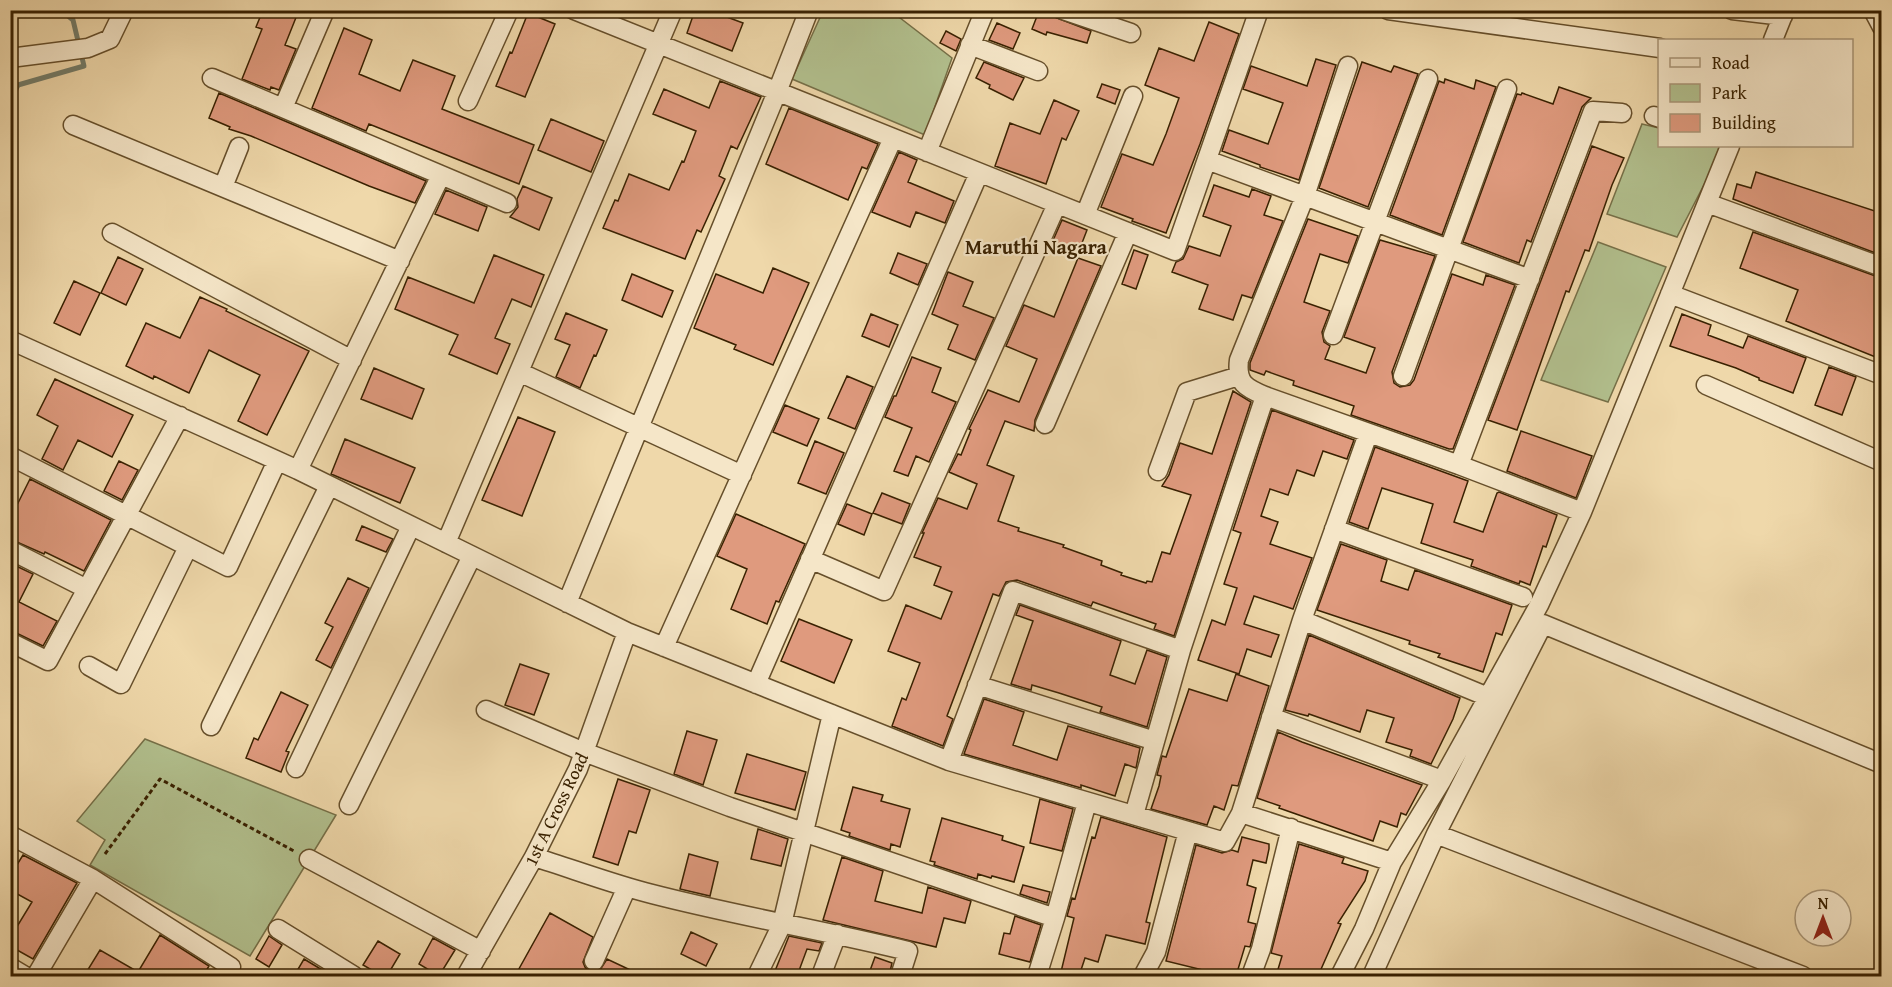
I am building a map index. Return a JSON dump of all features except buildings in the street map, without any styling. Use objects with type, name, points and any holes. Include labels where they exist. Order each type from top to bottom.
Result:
[{"type":"street","points":[[10,58],[80,49],[110,39],[124,10]]},
{"type":"street","points":[[283,108],[325,10]]},
{"type":"street","points":[[468,101],[509,10]]},
{"type":"street","points":[[574,10],[1175,251],[1259,10]]},
{"type":"street","points":[[446,543],[673,10]]},
{"type":"street","points":[[567,603],[809,10]]},
{"type":"street","points":[[927,152],[985,10]]},
{"type":"street","points":[[1063,10],[1131,33]]},
{"type":"street","points":[[1388,10],[1658,48]]},
{"type":"street","points":[[1732,10],[1784,13],[1773,39]]},
{"type":"street","points":[[1873,10],[1881,27]]},
{"type":"street","points":[[970,45],[1038,71]]},
{"type":"street","points":[[1348,66],[1305,196],[1239,360],[1238,373],[1243,384],[1252,391],[1265,396],[1459,465],[1582,512]]},
{"type":"street","points":[[212,78],[507,203]]},
{"type":"street","points":[[1333,335],[1428,79]]},
{"type":"street","points":[[1403,376],[1507,89]]},
{"type":"street","points":[[1085,215],[1134,96]]},
{"type":"street","points":[[1459,465],[1593,111],[1622,113]]},
{"type":"street","points":[[73,125],[400,261]]},
{"type":"street","points":[[664,647],[893,138]]},
{"type":"street","points":[[223,187],[239,147]]},
{"type":"street","points":[[1340,976],[1364,929],[1392,862],[1442,780],[1539,605],[1582,512],[1730,147]]},
{"type":"street","points":[[1207,160],[1530,279]]},
{"type":"street","points":[[756,684],[979,173]]},
{"type":"street","points":[[297,470],[441,175]]},
{"type":"street","points":[[1707,203],[1881,267]]},
{"type":"street","points":[[810,559],[884,591],[1057,204]]},
{"type":"street","points":[[1045,424],[1128,232]]},
{"type":"street","points":[[112,233],[352,360]]},
{"type":"street","points":[[1670,294],[1881,375]]},
{"type":"street","points":[[10,340],[297,470],[627,632],[949,761],[1225,842],[1241,813],[1302,620],[1368,434]]},
{"type":"street","points":[[519,372],[742,475]]},
{"type":"street","points":[[1158,471],[1187,392],[1239,376]]},
{"type":"street","points":[[1706,385],[1881,462]]},
{"type":"street","points":[[1134,815],[1181,650],[1265,396]]},
{"type":"street","points":[[10,642],[48,662],[180,416]]},
{"type":"street","points":[[10,456],[228,567],[277,461]]},
{"type":"street","points":[[211,726],[329,486]]},
{"type":"street","points":[[296,768],[411,526]]},
{"type":"street","points":[[1334,530],[1523,597]]},
{"type":"street","points":[[89,666],[121,684],[188,547]]},
{"type":"street","points":[[10,550],[87,589]]},
{"type":"street","points":[[349,805],[472,556]]},
{"type":"street","points":[[949,761],[1013,591],[1181,650]]},
{"type":"street","points":[[1302,620],[1488,697]]},
{"type":"street","points":[[1372,976],[1436,834],[1543,624],[1881,764]]},
{"type":"street","name":"1st A Cross Road","points":[[466,976],[534,857],[578,770],[627,632]]},
{"type":"street","points":[[977,685],[1155,741]]},
{"type":"street","points":[[486,710],[584,752],[730,807],[1055,918]]},
{"type":"street","points":[[757,976],[782,924],[832,714]]},
{"type":"street","points":[[1271,717],[1442,780]]},
{"type":"street","points":[[1036,976],[1055,918],[1087,802]]},
{"type":"street","points":[[1241,813],[1392,862]]},
{"type":"street","points":[[1251,976],[1261,950],[1291,828]]},
{"type":"street","points":[[1143,976],[1156,952],[1188,831]]},
{"type":"street","points":[[1436,834],[1803,976]]},
{"type":"street","points":[[10,835],[93,879],[231,967]]},
{"type":"street","points":[[534,857],[651,894],[908,951],[900,976]]},
{"type":"street","points":[[309,859],[481,951]]},
{"type":"street","points":[[36,976],[93,879]]},
{"type":"street","points":[[594,961],[627,886]]},
{"type":"street","points":[[278,929],[354,976]]},
{"type":"street","points":[[821,976],[837,934]]},
{"type":"street","points":[[10,967],[25,976]]},
{"type":"path","points":[[105,854],[160,779],[309,859]]},
{"type":"green space","points":[[823,11],[891,11],[952,58],[925,135],[792,79]]},
{"type":"green space","points":[[1642,124],[1658,128],[1658,147],[1723,147],[1677,237],[1607,214]]},
{"type":"green space","points":[[1598,242],[1666,267],[1608,402],[1541,380]]},
{"type":"green space","points":[[145,739],[336,815],[250,956],[90,865],[105,840],[77,821]]},
{"type":"waterway","points":[[10,102],[18,85],[84,66],[73,20],[61,10]]},
{"type":"district","name":"Maruthi Nagara","points":[[1036,246]]}]
